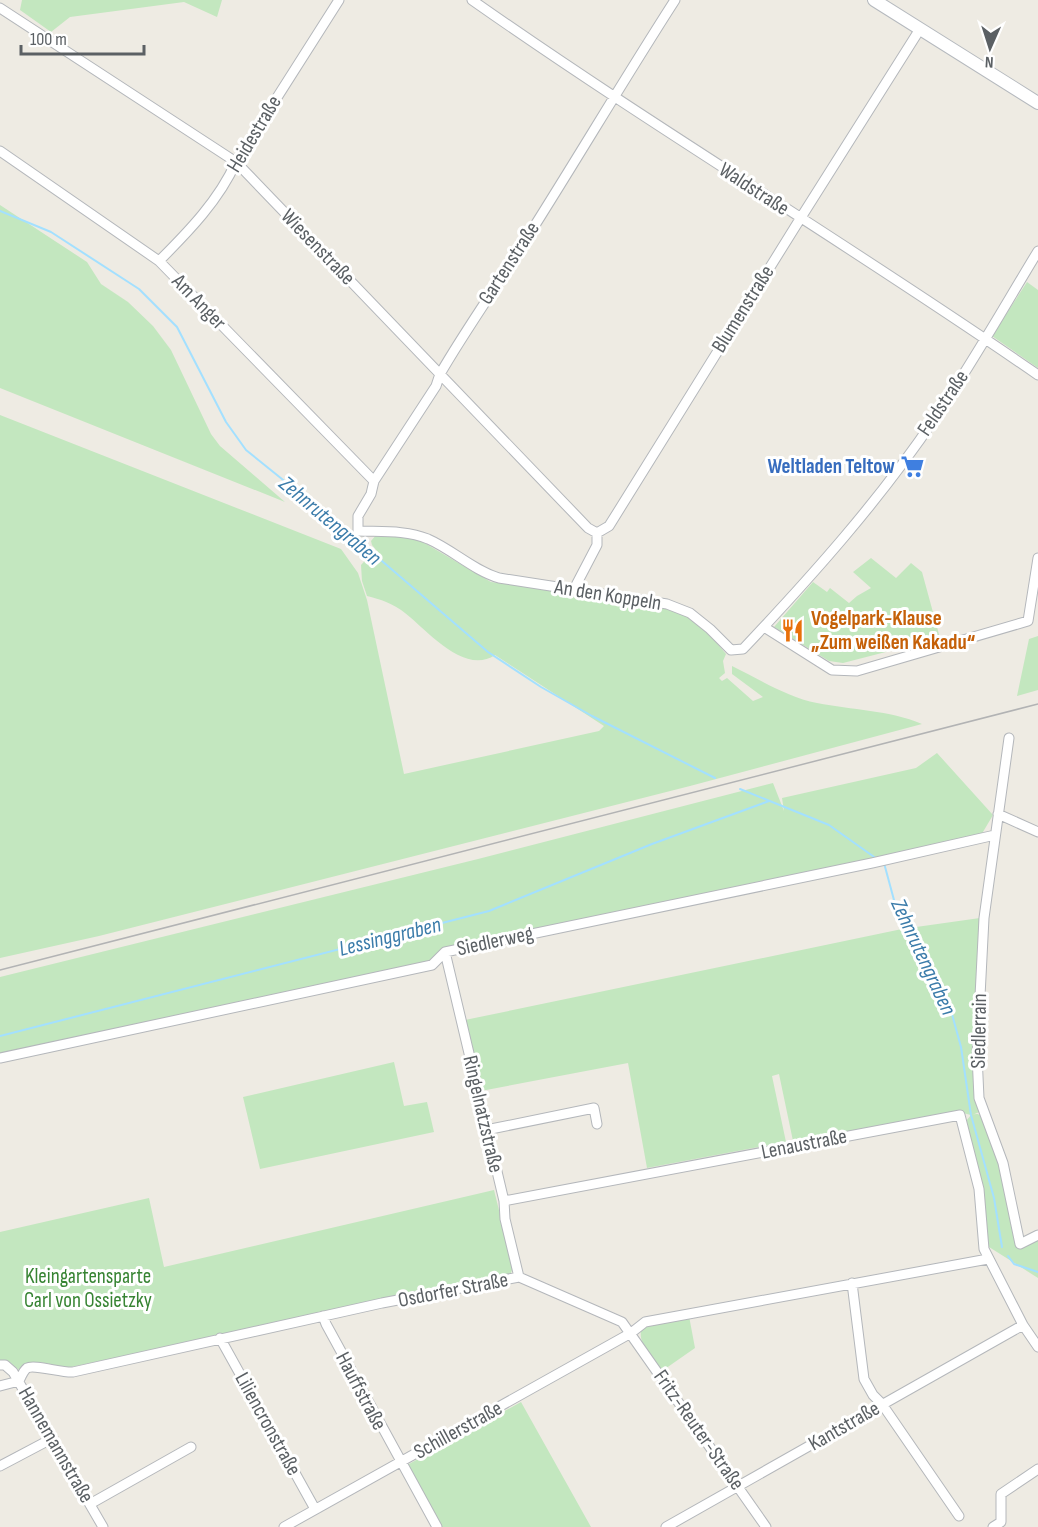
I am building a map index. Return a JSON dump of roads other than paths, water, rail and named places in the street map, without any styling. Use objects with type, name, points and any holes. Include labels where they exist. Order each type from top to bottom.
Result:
[{"type":"main road","points":[[874,0],[1036,104]]},
{"type":"street","name":"Heidestraße","points":[[159,261],[200,217],[230,175],[339,0]]},
{"type":"street","name":"Waldstraße","points":[[472,0],[613,97],[1038,375]]},
{"type":"street","name":"Gartenstraße","points":[[358,531],[357,516],[371,494],[374,481],[436,386],[440,374],[675,0]]},
{"type":"street","name":"Wiesenstraße","points":[[0,8],[237,162],[588,528],[597,533]]},
{"type":"street","name":"Blumenstraße","points":[[574,589],[597,545],[597,533],[609,526],[920,29]]},
{"type":"street","name":"Am Anger","points":[[0,151],[159,261],[374,481]]},
{"type":"street","name":"Feldstraße","points":[[764,627],[847,533],[934,419],[986,339],[1038,251]]},
{"type":"street","name":"An den Koppeln","points":[[358,531],[406,533],[429,539],[488,575],[499,578],[667,604],[690,613],[731,650],[743,649],[764,627]]},
{"type":"street","points":[[764,627],[832,669],[857,670],[1028,621],[1038,558]]},
{"type":"street","points":[[1009,738],[998,814],[1038,832]]},
{"type":"street","name":"Siedlerrain","points":[[998,814],[984,918],[977,1023],[979,1098],[1003,1163],[1020,1244],[1038,1235]]},
{"type":"street","name":"Siedlerweg","points":[[0,1058],[432,965],[445,952],[891,859],[995,835]]},
{"type":"street","name":"Ringelnatzstraße","points":[[445,952],[504,1201],[505,1219],[519,1277]]},
{"type":"street","points":[[486,1130],[594,1108],[597,1124]]},
{"type":"street","name":"Lenaustraße","points":[[504,1201],[960,1115],[979,1189],[984,1249],[988,1259]]},
{"type":"street","points":[[631,1333],[645,1322],[988,1259],[1023,1325],[1038,1347]]},
{"type":"street","name":"Osdorfer Straße","points":[[19,1382],[24,1371],[34,1366],[62,1373],[73,1372],[323,1316],[519,1277],[622,1322],[631,1333]]},
{"type":"street","points":[[852,1283],[864,1379],[959,1516]]},
{"type":"street","name":"Hauffstraße","points":[[323,1316],[437,1527]]},
{"type":"street","name":"Kantstraße","points":[[666,1527],[680,1524],[738,1487],[1023,1325]]},
{"type":"street","name":"Schillerstraße","points":[[284,1527],[631,1333]]},
{"type":"street","name":"Fritz-Reuter-Straße","points":[[631,1333],[766,1527]]},
{"type":"street","name":"Liliencronstraße","points":[[220,1338],[315,1509]]},
{"type":"street","name":"Hannemannstraße","points":[[3,1365],[13,1372],[103,1527]]},
{"type":"street","points":[[0,1386],[19,1382]]},
{"type":"street","points":[[0,1466],[52,1438]]},
{"type":"street","points":[[90,1504],[191,1447]]},
{"type":"street","points":[[993,1527],[1000,1522],[1001,1494],[1038,1469]]},
{"type":"waterway","name":"Zehnrutengraben","points":[[0,211],[51,232],[139,289],[177,327],[226,422],[246,450],[354,537],[488,652],[541,687],[592,716],[715,778]]},
{"type":"waterway","name":"Zehnrutengraben","points":[[740,789],[829,825],[877,859]]},
{"type":"waterway","name":"Lessinggraben","points":[[0,1036],[489,911],[652,844],[769,801]]},
{"type":"waterway","name":"Zehnrutengraben","points":[[884,863],[894,900],[950,1007],[961,1047],[971,1115],[994,1198],[1002,1247]]},
{"type":"waterway","name":"Zehnrutengraben","points":[[1008,1256],[1014,1264],[1038,1272]]},
{"type":"tram line","points":[[0,970],[1038,704]]},
{"type":"place","name":"Weltladen Teltow","points":[[913,466]]},
{"type":"place","name":"Vogelpark-Klause „Zum weißen Kakadu“","points":[[793,630]]},
{"type":"park label","name":"Kleingartensparte Carl von Ossietzky","points":[[88,1288]]}]
